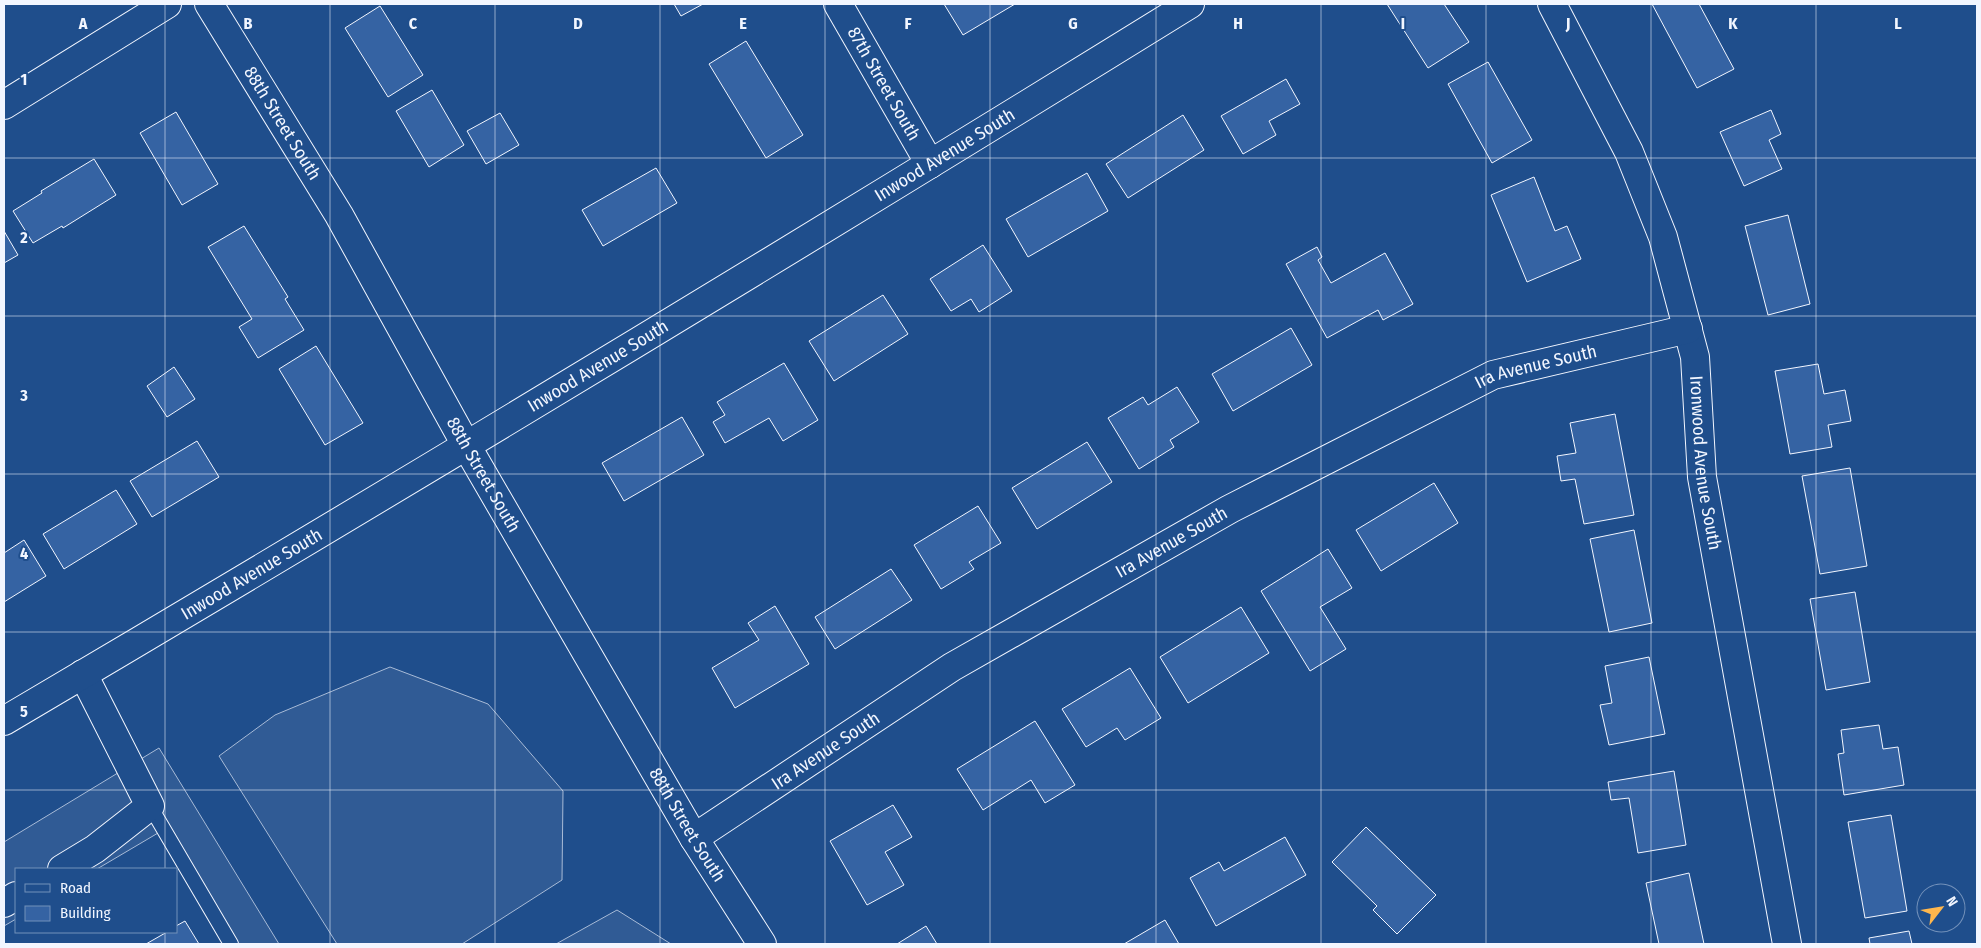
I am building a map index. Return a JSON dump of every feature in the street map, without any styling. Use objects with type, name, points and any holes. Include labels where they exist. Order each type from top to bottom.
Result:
[{"type":"street","points":[[4,105],[167,4]]},
{"type":"street","name":"88th Street South","points":[[209,4],[339,215],[466,445],[694,838],[762,944]]},
{"type":"street","name":"87th Street South","points":[[838,4],[930,164]]},
{"type":"street","name":"Inwood Avenue South","points":[[4,721],[466,445],[1190,4]]},
{"type":"street","name":"Ironwood Avenue South","points":[[1552,4],[1629,152],[1663,237],[1695,357],[1702,478],[1787,944]]},
{"type":"street","name":"Ira Avenue South","points":[[694,838],[952,667],[1230,509],[1493,376],[1688,330]]},
{"type":"street","points":[[64,868],[95,850],[150,806],[84,674]]},
{"type":"street","points":[[4,903],[15,897]]},
{"type":"lane","points":[[150,806],[231,944]]},
{"type":"shaded area","points":[[390,667],[488,704],[563,791],[562,880],[462,944],[337,944],[219,756],[275,715]]},
{"type":"shaded area","points":[[159,748],[279,944],[226,944],[158,833],[99,868],[15,868],[15,920],[4,926],[4,842]]},
{"type":"shaded area","points":[[617,910],[671,944],[556,944]]},
{"type":"building","points":[[674,4],[703,4],[681,16]]},
{"type":"building","points":[[944,4],[1015,4],[963,35]]},
{"type":"building","points":[[1387,4],[1444,4],[1469,42],[1428,68]]},
{"type":"building","points":[[1652,4],[1699,4],[1734,69],[1697,88]]},
{"type":"building","points":[[380,6],[423,75],[388,97],[345,28]]},
{"type":"building","points":[[746,41],[803,135],[766,158],[709,64]]},
{"type":"building","points":[[1488,62],[1532,140],[1492,163],[1448,84]]},
{"type":"building","points":[[1286,79],[1300,104],[1269,121],[1276,135],[1243,154],[1221,116]]},
{"type":"building","points":[[432,90],[464,145],[429,167],[396,111]]},
{"type":"building","points":[[1771,110],[1781,134],[1769,140],[1782,169],[1744,186],[1720,132]]},
{"type":"building","points":[[176,112],[218,184],[182,205],[140,133]]},
{"type":"building","points":[[500,113],[519,145],[486,164],[467,131]]},
{"type":"building","points":[[1183,115],[1204,150],[1128,198],[1106,164]]},
{"type":"building","points":[[94,159],[116,195],[63,228],[62,226],[33,243],[13,211],[42,193],[41,191]]},
{"type":"building","points":[[656,168],[677,203],[603,246],[582,210]]},
{"type":"building","points":[[1087,173],[1108,211],[1028,257],[1006,219]]},
{"type":"building","points":[[1534,177],[1555,231],[1567,226],[1581,259],[1527,282],[1491,195]]},
{"type":"building","points":[[1788,215],[1810,304],[1768,315],[1745,226]]},
{"type":"building","points":[[244,226],[288,297],[285,299],[304,330],[258,358],[239,327],[252,319],[208,247]]},
{"type":"building","points":[[4,231],[18,255],[4,263]]},
{"type":"building","points":[[983,245],[1012,291],[979,312],[971,299],[951,311],[930,279]]},
{"type":"building","points":[[1317,247],[1322,257],[1318,260],[1331,283],[1385,253],[1413,304],[1383,320],[1378,310],[1327,338],[1286,264]]},
{"type":"building","points":[[883,295],[908,334],[834,381],[809,341]]},
{"type":"building","points":[[1291,328],[1312,365],[1233,411],[1212,374]]},
{"type":"building","points":[[316,346],[363,423],[325,445],[279,369]]},
{"type":"building","points":[[784,363],[818,420],[783,441],[769,418],[725,443],[713,422],[725,415],[717,402]]},
{"type":"building","points":[[1818,364],[1824,394],[1845,390],[1851,421],[1828,425],[1832,447],[1790,454],[1775,371]]},
{"type":"building","points":[[174,367],[195,399],[167,417],[147,386]]},
{"type":"building","points":[[1177,387],[1199,422],[1170,440],[1174,447],[1139,469],[1108,418],[1143,397],[1148,405]]},
{"type":"building","points":[[1615,414],[1634,515],[1584,524],[1575,479],[1561,481],[1557,456],[1576,453],[1570,423]]},
{"type":"building","points":[[682,417],[704,455],[624,501],[602,463]]},
{"type":"building","points":[[197,441],[219,477],[152,517],[130,481]]},
{"type":"building","points":[[1087,442],[1112,482],[1037,529],[1012,488]]},
{"type":"building","points":[[1850,468],[1867,566],[1820,574],[1802,476]]},
{"type":"building","points":[[1434,483],[1458,523],[1381,571],[1356,530]]},
{"type":"building","points":[[116,490],[137,524],[64,569],[43,534]]},
{"type":"building","points":[[978,506],[1001,543],[969,562],[974,569],[941,589],[914,545]]},
{"type":"building","points":[[1634,530],[1652,623],[1609,632],[1590,539]]},
{"type":"building","points":[[24,540],[46,576],[4,602],[4,553]]},
{"type":"building","points":[[1328,549],[1352,588],[1320,607],[1346,649],[1310,671],[1261,591]]},
{"type":"building","points":[[891,569],[912,600],[835,649],[815,617]]},
{"type":"building","points":[[1855,592],[1870,682],[1826,690],[1810,599]]},
{"type":"building","points":[[775,606],[809,664],[735,708],[712,668],[759,640],[748,623]]},
{"type":"building","points":[[1241,607],[1269,653],[1188,703],[1160,657]]},
{"type":"building","points":[[1649,657],[1665,734],[1609,745],[1600,705],[1612,703],[1605,666]]},
{"type":"building","points":[[1130,668],[1161,718],[1125,740],[1117,728],[1086,747],[1062,709]]},
{"type":"building","points":[[1035,721],[1075,785],[1045,803],[1031,780],[983,810],[957,769]]},
{"type":"building","points":[[1879,725],[1883,749],[1898,747],[1904,785],[1844,795],[1838,754],[1844,753],[1841,730]]},
{"type":"building","points":[[1674,771],[1686,845],[1638,853],[1629,798],[1611,800],[1608,782]]},
{"type":"building","points":[[893,805],[912,837],[885,852],[904,885],[867,905],[830,841]]},
{"type":"building","points":[[1891,815],[1907,911],[1865,918],[1848,822]]},
{"type":"building","points":[[1366,827],[1436,895],[1397,934],[1373,910],[1377,906],[1332,862]]},
{"type":"building","points":[[1285,837],[1306,875],[1216,926],[1190,878],[1219,862],[1224,871]]},
{"type":"building","points":[[1689,873],[1704,944],[1659,944],[1646,883]]},
{"type":"building","points":[[1165,920],[1179,944],[1124,944]]},
{"type":"building","points":[[185,921],[199,944],[146,944],[165,933],[178,933],[178,925]]},
{"type":"building","points":[[926,926],[937,944],[897,944]]},
{"type":"building","points":[[1909,931],[1912,944],[1870,944],[1869,938]]}]
